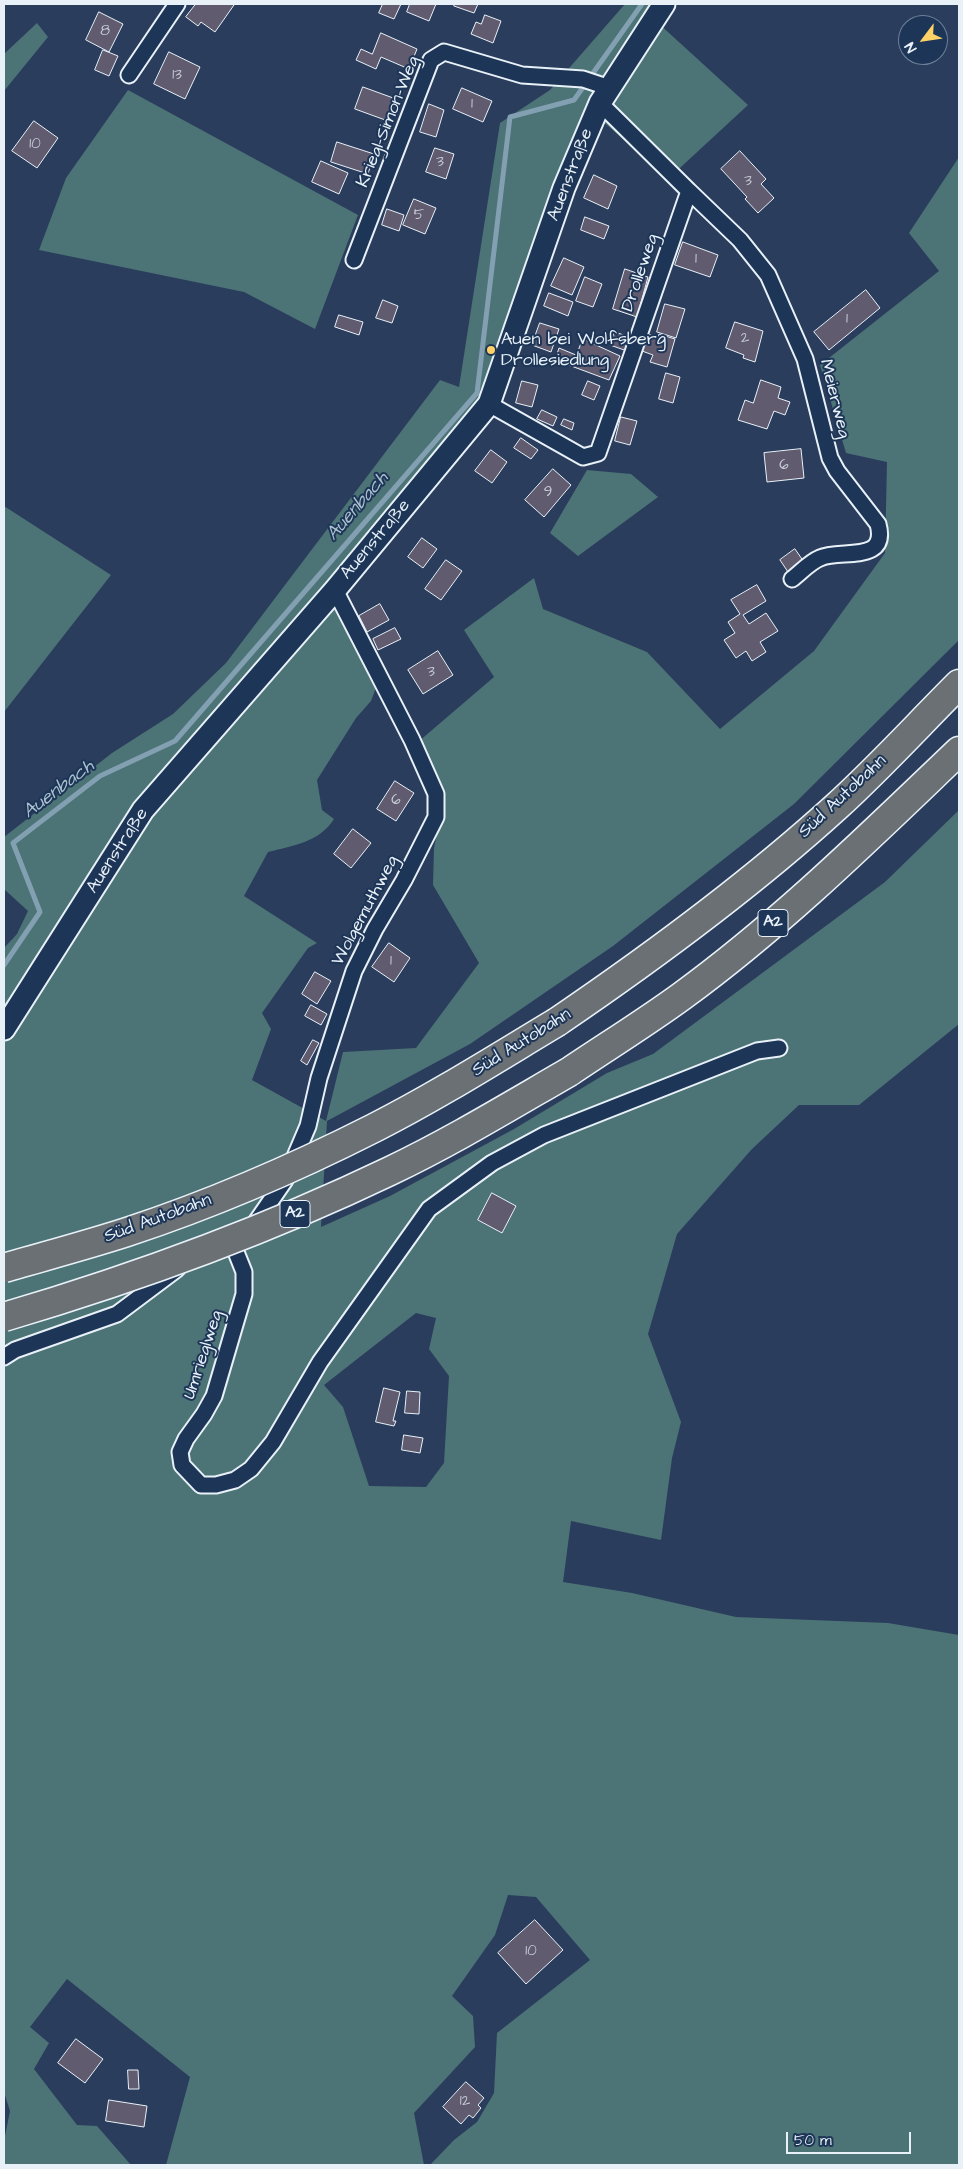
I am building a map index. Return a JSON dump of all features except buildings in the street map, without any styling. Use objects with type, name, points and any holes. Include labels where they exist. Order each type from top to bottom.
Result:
[{"type":"highway","name":"Süd Autobahn","points":[[4,1268],[127,1232],[216,1199],[296,1165],[375,1128],[443,1091],[557,1022],[651,958],[746,884],[836,807],[959,684]]},
{"type":"highway","name":"A2","points":[[4,1317],[70,1297],[210,1249],[311,1208],[391,1171],[460,1135],[569,1072],[682,996],[763,932],[842,864],[959,751]]},
{"type":"street","points":[[130,75],[177,4]]},
{"type":"street","name":"Auenstraße","points":[[4,1029],[143,810],[335,590],[489,404],[597,88],[664,4]]},
{"type":"street","name":"Kriegl-Simon-Weg","points":[[354,260],[431,60],[444,52],[522,75],[597,88]]},
{"type":"street","points":[[597,88],[689,191]]},
{"type":"street","name":"Drolleweg","points":[[489,404],[583,457],[598,453],[689,191]]},
{"type":"street","name":"Meierweg","points":[[689,191],[740,240],[768,275],[805,359],[830,458],[837,471],[878,524],[881,533],[878,542],[870,550],[863,553],[821,557],[792,579]]},
{"type":"street","name":"Wolgemuthweg","points":[[236,1252],[285,1180],[308,1126],[319,1078],[354,971],[375,928],[404,880],[436,817],[436,794],[412,740],[335,590]]},
{"type":"street","name":"Umrieglweg","points":[[236,1252],[244,1272],[244,1294],[214,1396],[186,1439],[180,1452],[182,1465],[201,1485],[216,1485],[234,1480],[251,1469],[273,1442],[320,1362],[429,1209],[492,1163],[544,1135],[757,1051],[779,1048]]},
{"type":"street","points":[[4,1356],[15,1350],[116,1314],[190,1259],[211,1250],[236,1252]]},
{"type":"green space","points":[[625,4],[651,4],[646,12],[748,105],[668,179],[599,118],[587,111],[552,190],[518,297],[481,397],[320,592],[343,620],[377,685],[371,701],[356,718],[317,780],[322,810],[334,819],[321,833],[305,842],[268,852],[244,896],[317,943],[308,948],[262,1013],[271,1029],[252,1080],[326,1121],[343,1052],[416,1048],[479,963],[433,885],[434,848],[443,805],[411,748],[494,677],[464,630],[534,578],[543,609],[647,652],[720,729],[814,651],[885,553],[887,462],[846,453],[820,365],[939,271],[909,233],[959,157],[959,640],[794,804],[613,946],[470,1044],[327,1121],[321,1227],[390,1196],[514,1129],[607,1073],[653,1054],[885,882],[959,810],[959,1024],[859,1105],[799,1105],[752,1149],[677,1234],[648,1334],[681,1422],[672,1458],[661,1540],[571,1521],[563,1582],[632,1593],[736,1617],[888,1623],[959,1635],[959,2165],[430,2165],[454,2140],[477,2122],[494,2093],[497,2033],[590,1960],[536,1897],[508,1895],[495,1935],[452,1996],[473,2016],[475,2047],[414,2113],[424,2165],[166,2165],[190,2077],[67,1979],[30,2027],[49,2043],[34,2069],[77,2125],[97,2126],[131,2165],[4,2165],[4,2141],[10,2111],[4,2092],[4,948],[17,934],[28,911],[4,889],[4,837],[112,753],[173,714],[226,663],[440,380],[459,387],[500,123],[550,90]],"holes":[[[416,1313],[436,1318],[429,1349],[449,1376],[444,1463],[426,1487],[369,1486],[343,1407],[324,1385]]]},
{"type":"green space","points":[[37,23],[48,37],[4,91],[4,54]]},
{"type":"green space","points":[[128,90],[358,215],[315,329],[244,292],[39,250],[66,178]]},
{"type":"green space","points":[[587,470],[631,474],[658,497],[578,556],[550,533]]},
{"type":"green space","points":[[4,506],[111,575],[4,712]]},
{"type":"waterway","name":"Auenbach","points":[[4,965],[40,912],[13,843],[100,776],[175,741],[477,393],[510,117],[574,100],[642,4]]},
{"type":"place","name":"Auen bei Wolfsberg Drollesiedlung","points":[[491,350]]}]
